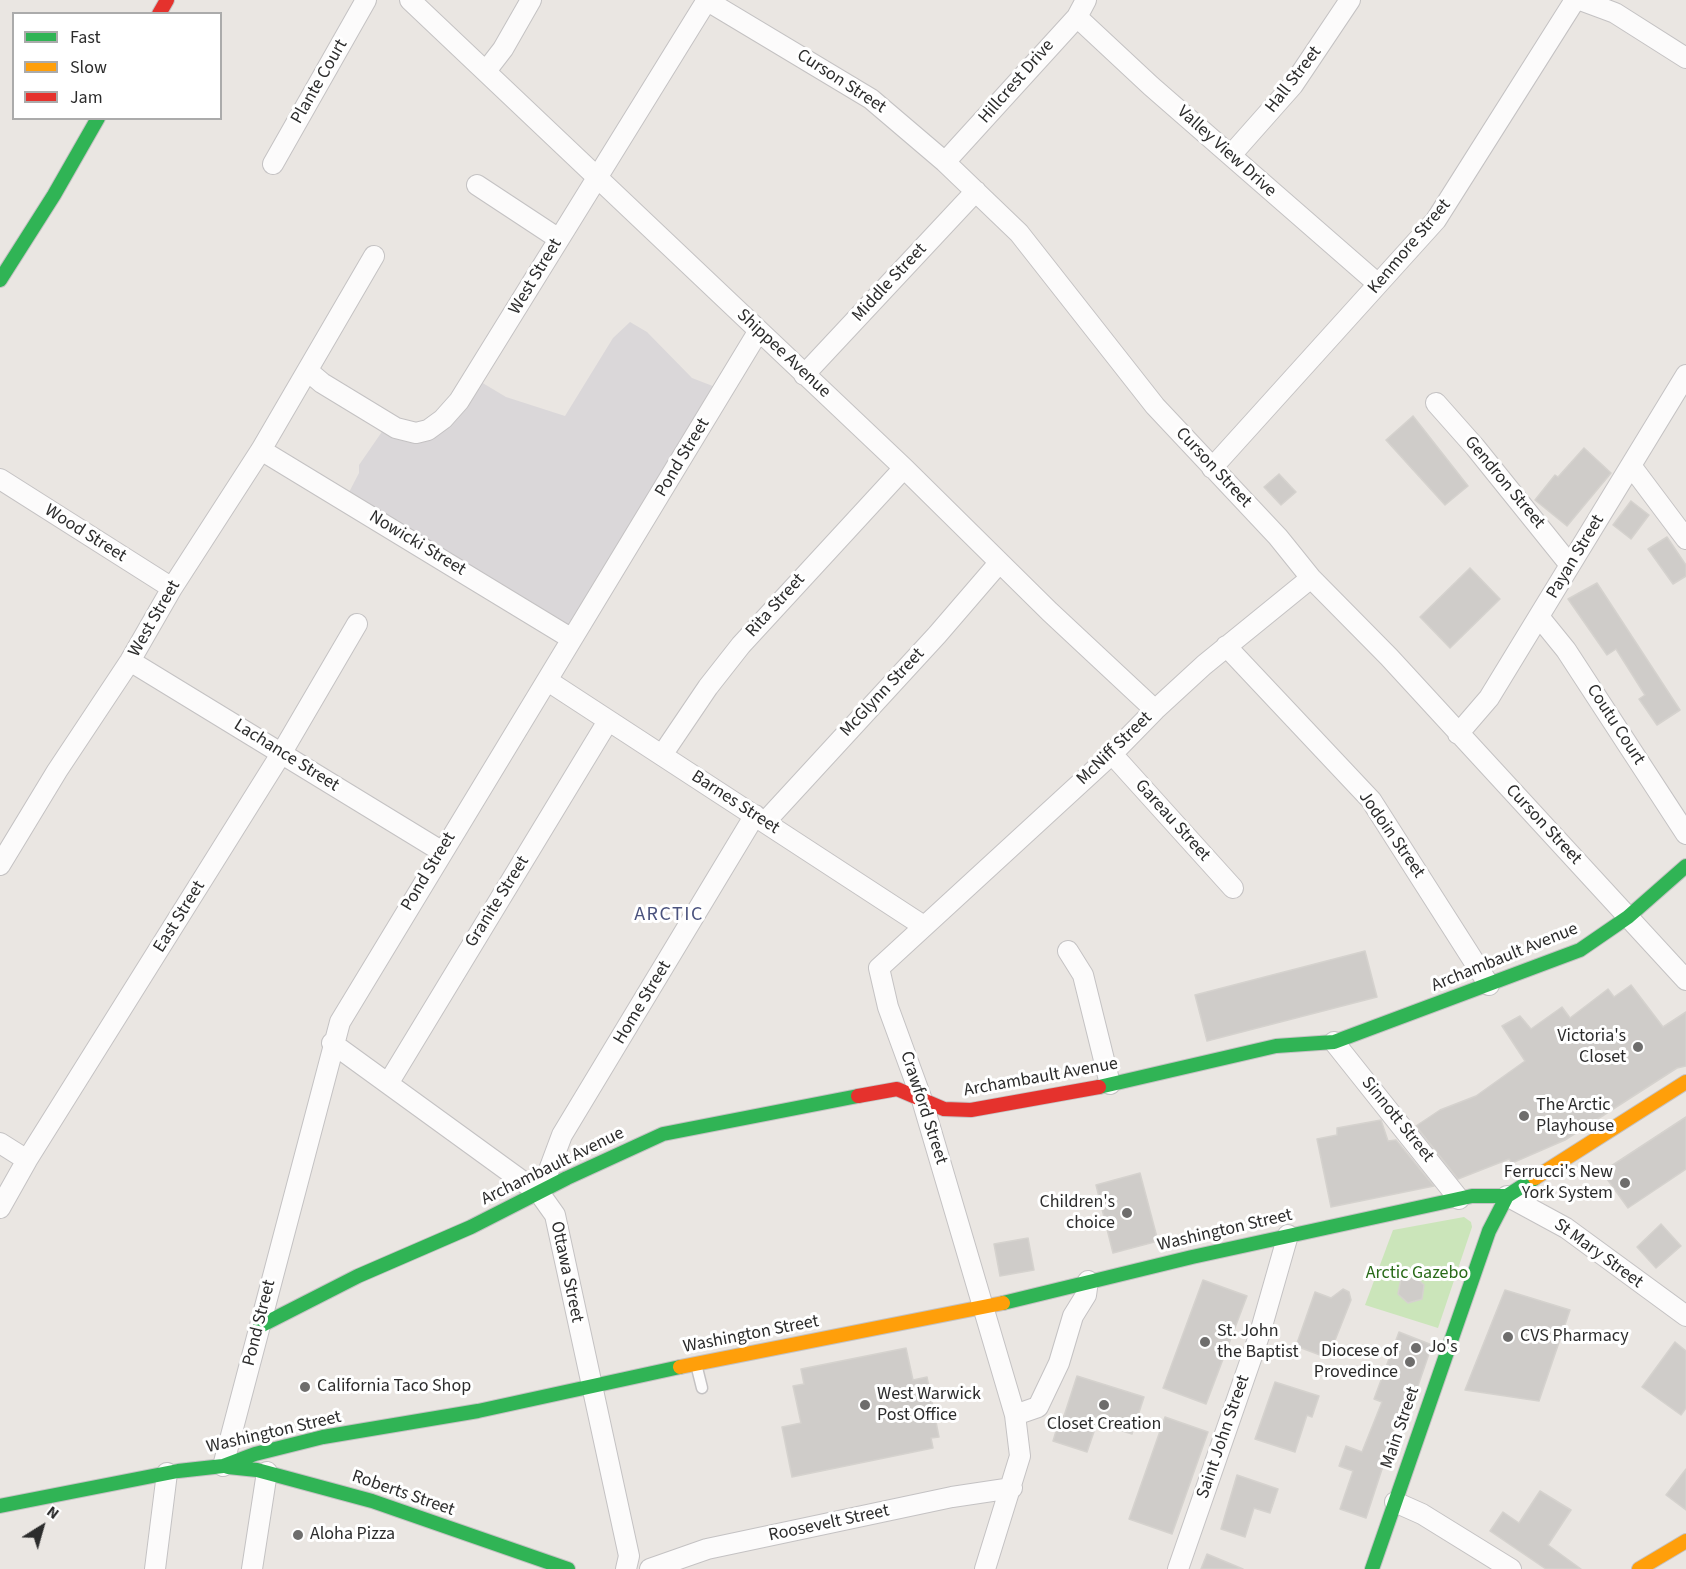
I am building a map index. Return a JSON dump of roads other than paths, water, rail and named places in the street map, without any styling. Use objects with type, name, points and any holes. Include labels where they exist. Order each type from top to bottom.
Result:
[{"type":"main road","points":[[0,280],[54,195],[97,120]]},
{"type":"main road","name":"Archambault Avenue","points":[[260,1326],[358,1276],[471,1227],[540,1194],[597,1163],[663,1134],[897,1089],[944,1109],[971,1110],[1110,1084],[1276,1046],[1334,1042],[1580,950],[1628,917],[1686,866]]},
{"type":"main road","points":[[1507,1196],[1686,1082]]},
{"type":"main road","name":"Washington Street","points":[[0,1506],[167,1473],[223,1466],[255,1454],[323,1437],[478,1411],[696,1364],[984,1308],[1088,1281],[1288,1235],[1472,1196],[1507,1196]]},
{"type":"main road","name":"Main Street","points":[[1372,1569],[1489,1231],[1507,1196]]},
{"type":"main road","name":"Roberts Street","points":[[223,1466],[267,1472],[372,1502],[568,1569]]},
{"type":"main road","points":[[1639,1569],[1686,1541]]},
{"type":"street","name":"Plante Court","points":[[273,164],[366,0]]},
{"type":"street","name":"Shippee Avenue","points":[[410,0],[904,468],[999,563],[1155,710]]},
{"type":"street","points":[[486,71],[531,0]]},
{"type":"street","name":"Curson Street","points":[[706,0],[871,99],[945,162],[1019,232],[1155,406],[1278,537],[1311,578],[1686,980]]},
{"type":"street","name":"West Street","points":[[309,372],[322,383],[396,428],[416,433],[428,430],[443,419],[459,400],[706,0]]},
{"type":"street","name":"Hall Street","points":[[1231,155],[1293,85],[1350,0]]},
{"type":"street","name":"Kenmore Street","points":[[1212,468],[1436,220],[1460,186],[1575,0]]},
{"type":"street","points":[[1580,0],[1615,13],[1686,58]]},
{"type":"street","name":"Valley View Drive","points":[[1082,9],[1151,86],[1378,284]]},
{"type":"street","name":"Hillcrest Drive","points":[[945,162],[1082,9]]},
{"type":"street","points":[[477,185],[559,239]]},
{"type":"street","name":"Middle Street","points":[[804,375],[976,191]]},
{"type":"street","name":"West Street","points":[[3,853],[130,661],[172,588],[309,372],[374,256]]},
{"type":"street","name":"Pond Street","points":[[223,1466],[311,1138],[332,1042],[348,1006],[441,851],[548,681],[758,332]]},
{"type":"street","name":"Payan Street","points":[[1458,734],[1489,698],[1540,618],[1686,375]]},
{"type":"street","name":"Gendron Street","points":[[1436,403],[1475,447],[1570,565]]},
{"type":"street","name":"Nowicki Street","points":[[261,450],[572,639]]},
{"type":"street","points":[[1632,467],[1686,539]]},
{"type":"street","name":"Rita Street","points":[[662,756],[708,687],[741,645],[904,468]]},
{"type":"street","name":"Wood Street","points":[[0,479],[172,588]]},
{"type":"street","name":"McGlynn Street","points":[[760,819],[937,635],[999,563]]},
{"type":"street","name":"McNiff Street","points":[[922,925],[1112,754],[1155,710],[1226,646],[1311,578]]},
{"type":"street","name":"Coutu Court","points":[[1540,618],[1566,650],[1686,834]]},
{"type":"street","name":"East Street","points":[[0,1209],[27,1160],[281,754],[357,624]]},
{"type":"street","name":"Jodoin Street","points":[[1226,646],[1371,800],[1489,985]]},
{"type":"street","name":"Lachance Street","points":[[130,661],[441,851]]},
{"type":"street","name":"Barnes Street","points":[[548,681],[922,925]]},
{"type":"street","name":"Granite Street","points":[[388,1082],[608,721]]},
{"type":"street","name":"Gareau Street","points":[[1112,754],[1233,888]]},
{"type":"street","name":"Home Street","points":[[540,1194],[562,1135],[760,819]]},
{"type":"street","name":"Crawford Street","points":[[922,925],[879,968],[888,1007],[922,1100],[1015,1415],[1020,1456],[1012,1488],[985,1569]]},
{"type":"street","points":[[1068,951],[1083,975],[1110,1084]]},
{"type":"street","name":"Ottawa Street","points":[[332,1042],[540,1194],[555,1215],[590,1387],[629,1556],[626,1569]]},
{"type":"street","name":"Sinnott Street","points":[[1334,1042],[1459,1199]]},
{"type":"street","points":[[0,1143],[27,1160]]},
{"type":"street","name":"St Mary Street","points":[[1507,1196],[1566,1228],[1686,1316]]},
{"type":"street","name":"Saint John Street","points":[[1178,1569],[1260,1333],[1288,1235]]},
{"type":"street","points":[[1015,1415],[1038,1407],[1059,1363],[1073,1316],[1086,1296],[1088,1281]]},
{"type":"street","points":[[252,1569],[267,1472]]},
{"type":"street","points":[[155,1569],[167,1473]]},
{"type":"street","name":"Roosevelt Street","points":[[650,1569],[707,1549],[952,1497],[1012,1488]]},
{"type":"street","points":[[1395,1502],[1422,1514],[1511,1569]]},
{"type":"lane","points":[[696,1364],[702,1388]]},
{"type":"place","name":"Victoria's Closet","points":[[1638,1047]]},
{"type":"place","name":"The Arctic Playhouse","points":[[1524,1116]]},
{"type":"place","name":"Ferrucci's New York System","points":[[1625,1183]]},
{"type":"place","name":"Children's choice","points":[[1127,1213]]},
{"type":"place","name":"CVS Pharmacy","points":[[1508,1337]]},
{"type":"place","name":"St. John the Baptist","points":[[1205,1342]]},
{"type":"place","name":"Jo's","points":[[1416,1348]]},
{"type":"place","name":"Diocese of Provedince","points":[[1410,1362]]},
{"type":"place","name":"California Taco Shop","points":[[305,1387]]},
{"type":"place","name":"West Warwick Post Office","points":[[865,1405]]},
{"type":"place","name":"Closet Creation","points":[[1104,1405]]},
{"type":"place","name":"Aloha Pizza","points":[[298,1535]]},
{"type":"district","name":"ARCTIC","points":[[669,916]]},
{"type":"park label","name":"Arctic Gazebo","points":[[1417,1274]]}]
